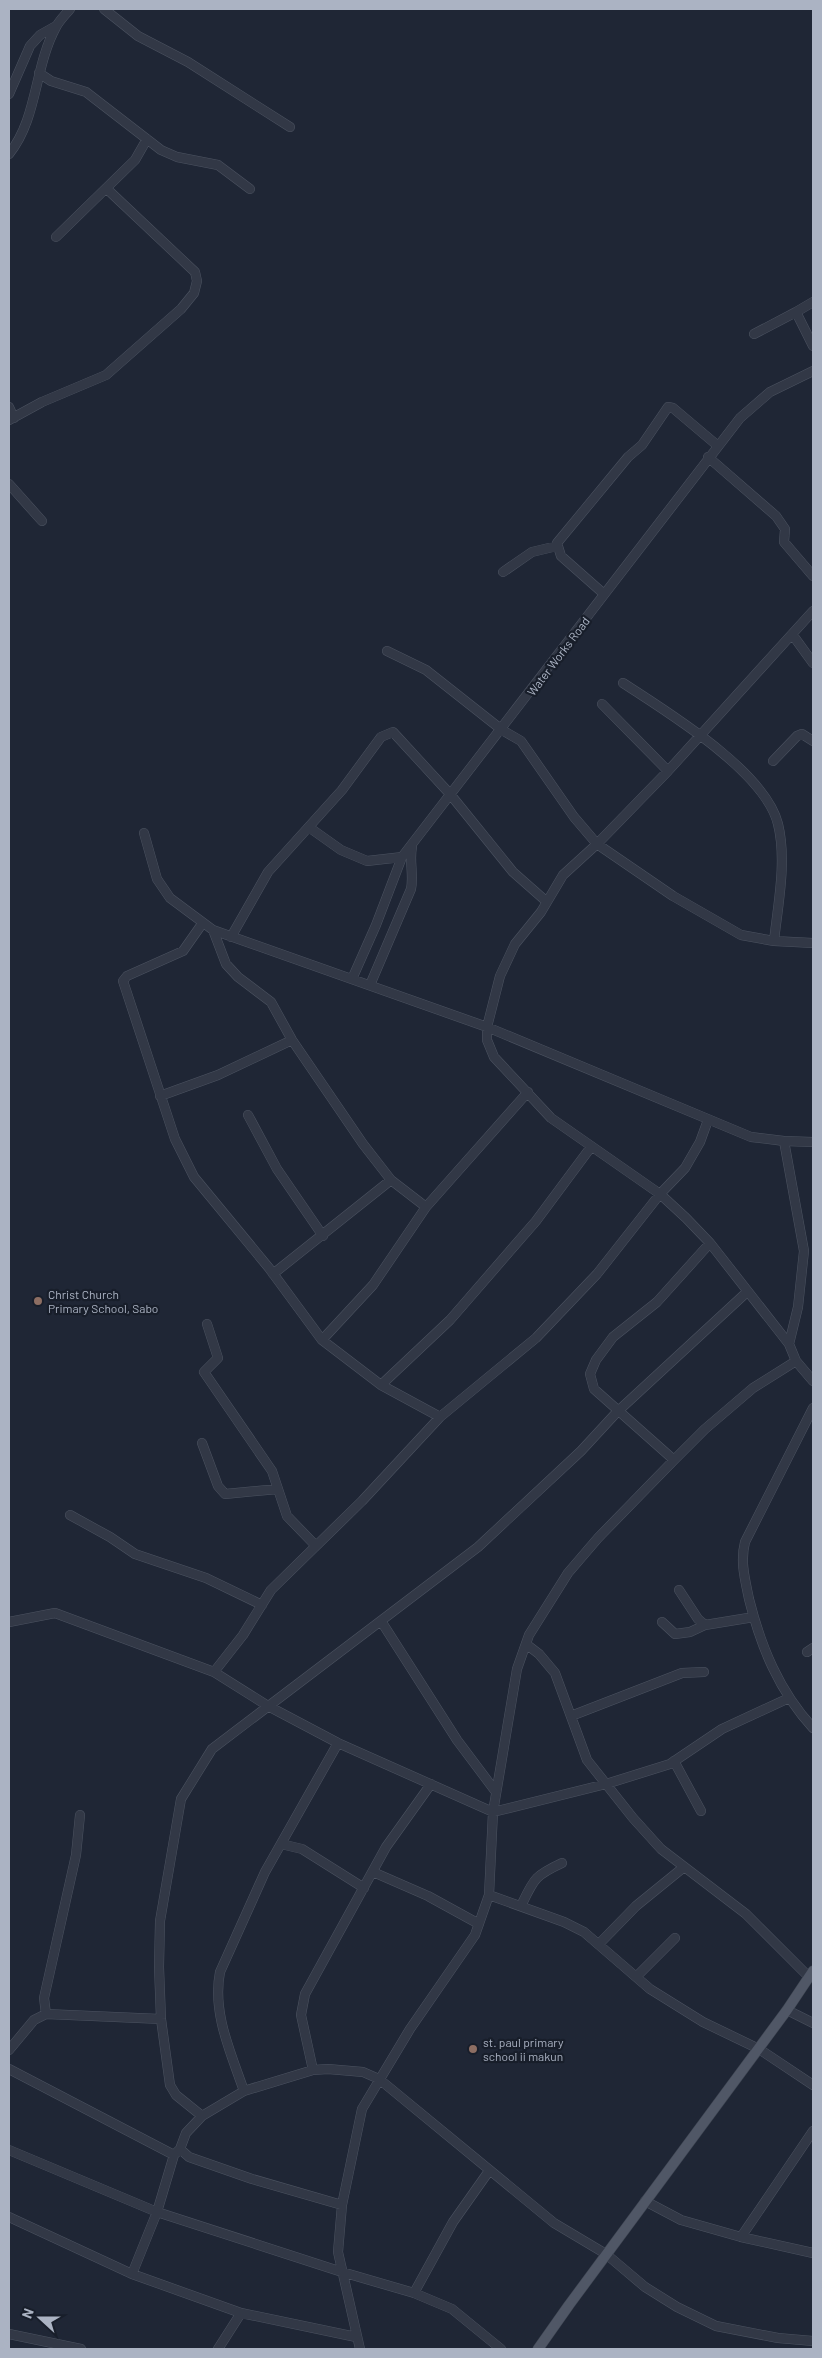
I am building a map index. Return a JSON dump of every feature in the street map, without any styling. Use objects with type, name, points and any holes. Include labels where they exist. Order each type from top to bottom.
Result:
[{"type":"main road","points":[[538,2349],[787,2010],[811,1974]]},
{"type":"street","points":[[9,154],[26,127],[39,73],[56,26],[70,9]]},
{"type":"street","points":[[104,9],[138,36],[188,62],[290,127]]},
{"type":"street","points":[[9,94],[30,46],[40,35],[56,26]]},
{"type":"street","points":[[39,73],[51,81],[86,92],[161,150],[176,157],[218,165],[250,189]]},
{"type":"street","points":[[56,237],[135,160],[147,139]]},
{"type":"street","points":[[9,407],[11,419],[42,402],[106,375],[174,315],[194,293],[197,281],[195,272],[107,189]]},
{"type":"street","points":[[754,334],[813,302]]},
{"type":"street","points":[[796,312],[813,346]]},
{"type":"street","name":"Water Works Road","points":[[352,979],[376,926],[402,857],[502,730],[708,457],[740,418],[770,392],[813,371]]},
{"type":"street","points":[[604,594],[561,556],[557,543],[628,457],[642,445],[668,407],[673,408],[718,446]]},
{"type":"street","points":[[708,457],[776,516],[785,530],[784,542],[813,576]]},
{"type":"street","points":[[9,484],[42,521]]},
{"type":"street","points":[[503,572],[532,552],[557,546]]},
{"type":"street","points":[[813,611],[668,771],[597,844],[563,875],[541,912],[515,944],[500,976],[487,1027],[487,1040],[494,1057],[551,1118],[660,1194],[710,1244],[789,1344],[796,1361],[813,1381]]},
{"type":"street","points":[[792,634],[813,663]]},
{"type":"street","points":[[387,651],[426,670],[502,730],[521,741],[574,817],[597,844],[673,896],[741,935],[774,941],[813,943]]},
{"type":"street","points":[[623,684],[700,736],[738,766],[770,804],[778,824],[781,864],[774,941]]},
{"type":"street","points":[[602,704],[668,771]]},
{"type":"street","points":[[231,937],[268,872],[310,828],[342,790],[381,737],[387,732],[397,734],[450,794],[513,872],[546,902]]},
{"type":"street","points":[[773,761],[797,736],[802,734],[813,741]]},
{"type":"street","points":[[310,828],[341,850],[367,861],[402,857]]},
{"type":"street","points":[[144,833],[157,879],[170,898],[202,924],[213,930],[487,1027],[751,1137],[813,1142]]},
{"type":"street","points":[[370,985],[411,889],[413,882],[410,858],[412,844]]},
{"type":"street","points":[[202,924],[183,951],[127,976],[123,981],[160,1096],[176,1139],[194,1177],[273,1274],[322,1340],[381,1385],[440,1417]]},
{"type":"street","points":[[213,930],[226,964],[238,977],[271,1002],[292,1040],[363,1144],[391,1180],[426,1207]]},
{"type":"street","points":[[160,1096],[218,1075],[292,1040]]},
{"type":"street","points":[[322,1340],[373,1285],[426,1207],[528,1092]]},
{"type":"street","points":[[248,1115],[277,1169],[323,1236]]},
{"type":"street","points":[[214,1672],[243,1635],[271,1590],[362,1501],[440,1417],[536,1338],[597,1274],[660,1194],[685,1168],[700,1142],[708,1120]]},
{"type":"street","points":[[784,1141],[804,1251],[799,1298],[789,1344]]},
{"type":"street","points":[[381,1385],[450,1320],[536,1221],[591,1147]]},
{"type":"street","points":[[273,1274],[391,1180]]},
{"type":"street","points":[[674,1460],[594,1390],[590,1374],[596,1360],[613,1337],[656,1302],[710,1244]]},
{"type":"street","points":[[202,2116],[176,2095],[170,2085],[161,2019],[160,1922],[181,1799],[212,1749],[478,1547],[581,1450],[617,1412],[747,1292]]},
{"type":"street","points":[[207,1324],[218,1358],[204,1372],[272,1471],[287,1516],[316,1546]]},
{"type":"street","points":[[360,2349],[338,2252],[342,2205],[362,2109],[410,2029],[475,1935],[480,1924],[489,1895],[493,1812],[496,1792],[517,1670],[526,1644],[545,1607],[568,1573],[598,1538],[705,1429],[753,1388],[796,1361]]},
{"type":"street","points":[[813,1408],[745,1542],[742,1554],[742,1568],[754,1617],[769,1663],[788,1698],[813,1728]]},
{"type":"street","points":[[202,1442],[218,1486],[225,1494],[278,1489]]},
{"type":"street","points":[[70,1515],[110,1536],[135,1554],[206,1578],[262,1605]]},
{"type":"street","points":[[679,1590],[698,1619],[705,1625]]},
{"type":"street","points":[[9,1622],[55,1613],[214,1672],[268,1706],[338,1743],[493,1812],[606,1784],[674,1761],[722,1729],[788,1698]]},
{"type":"street","points":[[662,1622],[676,1634],[690,1632],[705,1625],[754,1617]]},
{"type":"street","points":[[381,1622],[457,1740],[496,1792]]},
{"type":"street","points":[[526,1644],[539,1654],[555,1673],[587,1760],[633,1818],[661,1849],[746,1914],[811,1974]]},
{"type":"street","points":[[571,1716],[682,1673],[704,1672]]},
{"type":"street","points":[[244,2091],[220,2019],[217,1988],[220,1972],[229,1948],[265,1872],[338,1743]]},
{"type":"street","points":[[674,1761],[701,1811]]},
{"type":"street","points":[[313,2070],[301,2015],[305,1994],[386,1847],[431,1784]]},
{"type":"street","points":[[46,2014],[44,1998],[76,1855],[80,1815]]},
{"type":"street","points":[[281,1844],[302,1849],[364,1888]]},
{"type":"street","points":[[520,1906],[533,1880],[540,1873],[562,1863]]},
{"type":"street","points":[[599,1944],[636,1906],[684,1867]]},
{"type":"street","points":[[373,1872],[428,1896],[480,1924]]},
{"type":"street","points":[[489,1895],[564,1922],[584,1932],[650,1990],[703,2022],[758,2049],[813,2085]]},
{"type":"street","points":[[636,1977],[675,1938]]},
{"type":"street","points":[[787,2010],[813,2023]]},
{"type":"street","points":[[9,2050],[34,2020],[46,2014],[161,2019]]},
{"type":"street","points":[[132,2274],[158,2212],[177,2152],[186,2133],[202,2116],[244,2091],[313,2070],[328,2068],[363,2072],[379,2079],[554,2223],[606,2254],[645,2287],[677,2307],[716,2326],[778,2338],[813,2341]]},
{"type":"street","points":[[9,2069],[189,2157],[252,2179],[342,2205]]},
{"type":"street","points":[[741,2237],[813,2131]]},
{"type":"street","points":[[9,2150],[158,2212],[342,2272],[414,2293],[452,2309],[501,2349]]},
{"type":"street","points":[[414,2293],[457,2215],[489,2171]]},
{"type":"street","points":[[645,2201],[681,2220],[741,2237],[813,2252]]},
{"type":"street","points":[[9,2217],[132,2274],[240,2313],[356,2337]]},
{"type":"street","points":[[218,2349],[240,2313]]},
{"type":"street","points":[[9,2334],[75,2348]]},
{"type":"place","name":"Christ Church Primary School, Sabo","points":[[38,1301]]},
{"type":"place","name":"st. paul primary school ii makun","points":[[473,2049]]}]
